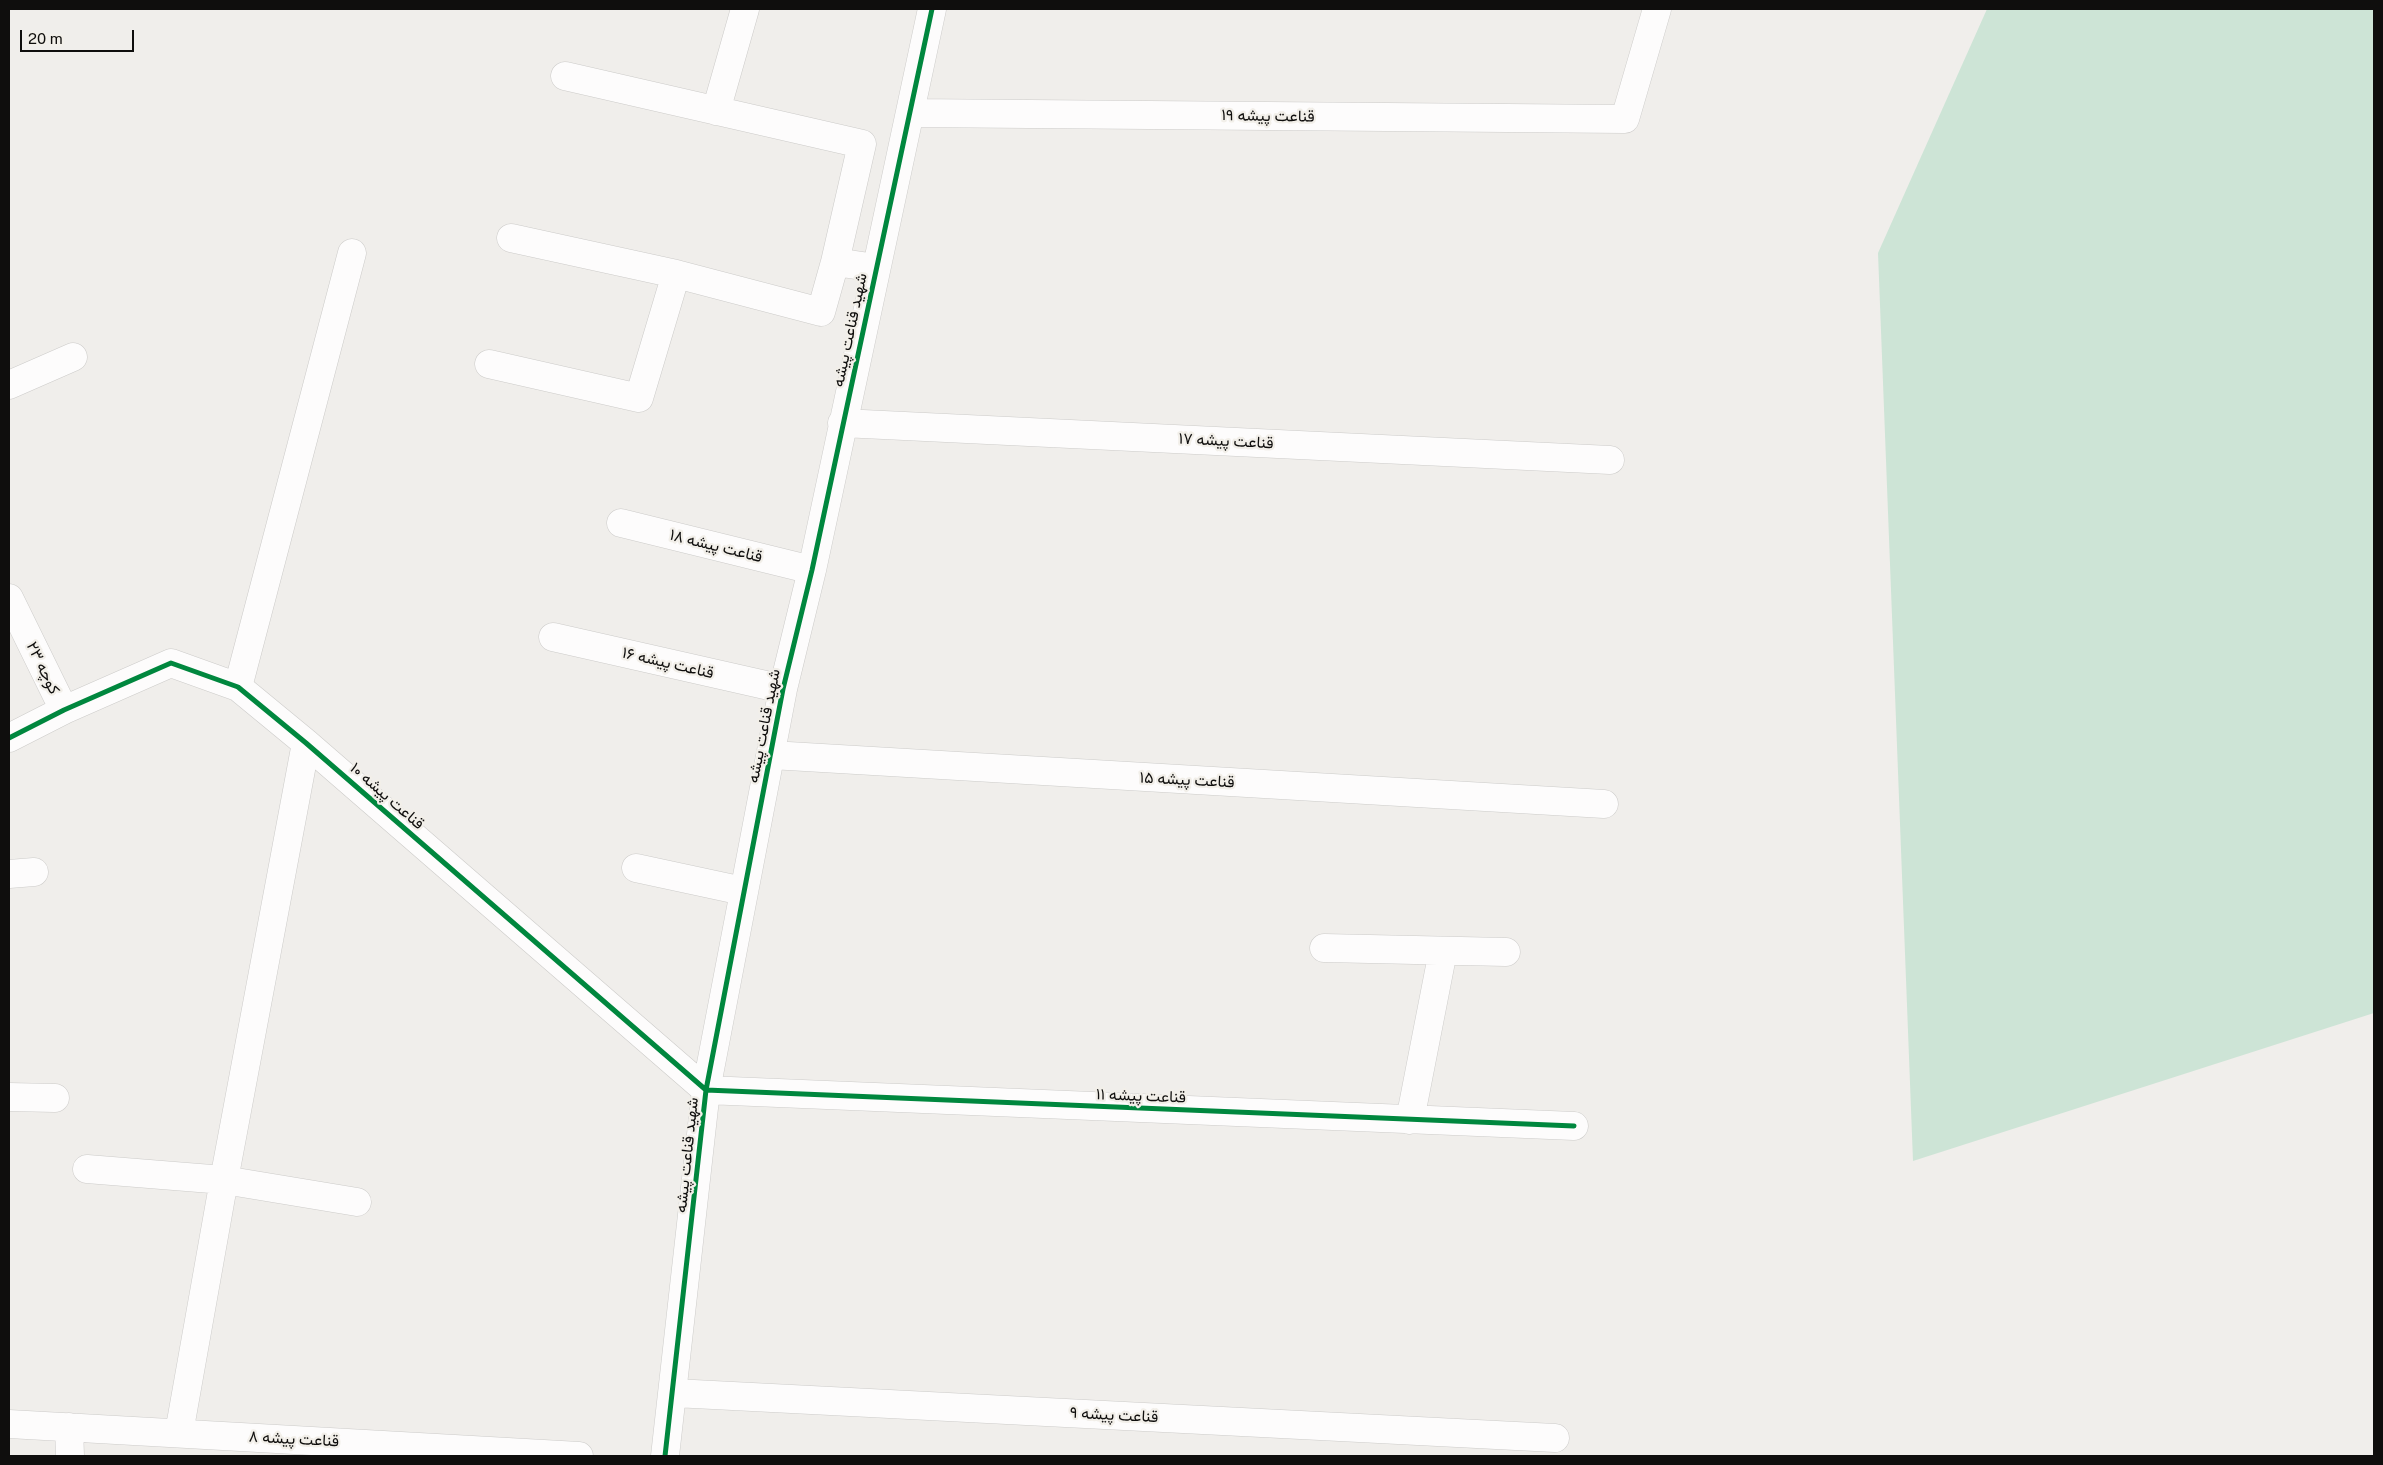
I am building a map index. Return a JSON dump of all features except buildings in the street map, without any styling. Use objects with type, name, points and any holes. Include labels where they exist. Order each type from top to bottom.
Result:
[{"type":"street","points":[[716,111],[744,9]]},
{"type":"street","name":"شهید قناعت پیشه","points":[[665,1456],[674,1393],[706,1090],[783,689],[812,570],[932,9]]},
{"type":"street","name":"قناعت پیشه ۱۹","points":[[910,113],[1625,119],[1657,9]]},
{"type":"street","points":[[511,238],[676,274],[821,312],[836,262],[862,144],[565,76]]},
{"type":"street","points":[[238,687],[352,253]]},
{"type":"street","points":[[836,262],[876,268]]},
{"type":"street","points":[[489,364],[639,398],[676,274]]},
{"type":"street","points":[[9,385],[73,357]]},
{"type":"street","name":"قناعت پیشه ۱۷","points":[[842,423],[1610,460]]},
{"type":"street","name":"قناعت پیشه ۱۸","points":[[621,523],[812,570]]},
{"type":"street","name":"کوچه ۲۳","points":[[9,598],[64,710]]},
{"type":"street","name":"قناعت پیشه ۱۶","points":[[553,637],[783,689]]},
{"type":"street","name":"قناعت پیشه ۱۰","points":[[9,738],[64,710],[171,663],[238,687],[306,743],[706,1090]]},
{"type":"street","points":[[179,1433],[224,1180],[306,743]]},
{"type":"street","name":"قناعت پیشه ۱۵","points":[[771,755],[1604,804]]},
{"type":"street","points":[[636,868],[743,891]]},
{"type":"street","points":[[1324,948],[1506,952]]},
{"type":"street","points":[[1410,1120],[1443,951]]},
{"type":"street","name":"قناعت پیشه ۱۱","points":[[706,1090],[1574,1126]]},
{"type":"street","points":[[9,1097],[55,1098]]},
{"type":"street","points":[[88,1169],[224,1180],[357,1202]]},
{"type":"street","name":"قناعت پیشه ۹","points":[[674,1393],[1555,1438]]},
{"type":"street","name":"قناعت پیشه ۸","points":[[9,1424],[179,1433],[365,1449],[579,1456]]},
{"type":"street","points":[[69,1427],[70,1456]]},
{"type":"green space","points":[[1987,9],[2374,9],[2374,1013],[1913,1161],[1878,253]]},
{"type":"cycle path","points":[[665,1456],[706,1090],[783,689],[812,570],[932,9]]},
{"type":"cycle path","points":[[9,738],[64,710],[171,663],[238,687],[306,743],[706,1090],[1574,1126]]}]
